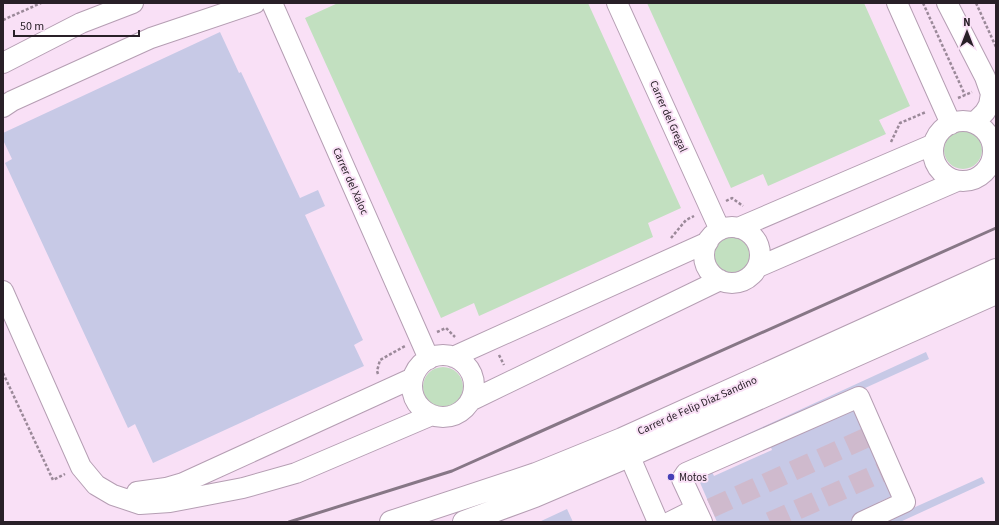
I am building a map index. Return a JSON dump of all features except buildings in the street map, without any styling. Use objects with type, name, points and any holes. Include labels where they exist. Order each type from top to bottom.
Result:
[{"type":"main road","name":"Carrer de Felip Díaz Sandino","points":[[464,522],[536,496],[626,448],[996,270]]},
{"type":"main road","name":"Carrer de Felip Díaz Sandino","points":[[391,522],[536,474],[626,448],[996,293]]},
{"type":"street","points":[[3,62],[82,23],[133,3]]},
{"type":"street","points":[[3,107],[12,101],[151,38],[255,3]]},
{"type":"street","name":"Carrer del Xaloc","points":[[272,3],[429,359]]},
{"type":"street","name":"Carrer del Gregal","points":[[617,3],[722,233]]},
{"type":"street","points":[[897,3],[951,124]]},
{"type":"street","points":[[947,3],[955,12],[994,98],[985,112],[974,123]]},
{"type":"street","points":[[758,267],[957,181],[976,179],[984,174],[990,166],[994,156],[995,143],[985,130],[974,123],[960,121],[951,124],[941,132],[934,144],[933,153],[935,163],[940,171],[948,178],[957,181]]},
{"type":"street","points":[[453,357],[722,233],[934,144]]},
{"type":"street","points":[[746,231],[753,236],[758,243],[760,259],[758,267],[746,280],[729,283],[720,280],[713,275],[705,260],[705,251],[722,233],[746,231]]},
{"type":"street","points":[[470,400],[720,280]]},
{"type":"street","points":[[3,291],[81,467],[96,485],[113,496],[140,504],[170,502],[243,488],[296,473],[432,416]]},
{"type":"street","points":[[437,356],[453,357],[469,370],[473,380],[474,390],[465,408],[458,413],[450,416],[432,416],[424,411],[413,396],[413,378],[422,363],[429,359],[437,356]]},
{"type":"street","points":[[113,496],[166,488],[183,483],[413,378]]},
{"type":"street","points":[[670,522],[702,513],[682,479],[686,473],[859,397],[873,435],[905,502],[862,522]]},
{"type":"street","points":[[626,448],[658,522]]},
{"type":"path","points":[[3,20],[41,3]]},
{"type":"path","points":[[923,3],[965,95]]},
{"type":"path","points":[[976,3],[996,47]]},
{"type":"path","points":[[3,373],[53,480],[81,467]]},
{"type":"green space","points":[[338,3],[588,3],[681,208],[648,223],[653,237],[479,316],[474,303],[441,318],[305,18]]},
{"type":"green space","points":[[647,3],[864,3],[910,106],[879,120],[886,134],[768,186],[763,174],[731,188]]},
{"type":"green space","points":[[959,131],[967,131],[977,136],[981,143],[981,157],[977,164],[967,169],[959,169],[949,164],[947,161],[944,154],[944,146],[949,136],[952,134]]},
{"type":"green space","points":[[732,236],[743,239],[749,245],[752,256],[749,267],[743,273],[732,276],[721,273],[715,267],[712,256],[715,245],[721,239]]},
{"type":"green space","points":[[443,367],[457,373],[463,387],[457,401],[443,407],[429,401],[423,387],[429,373]]},
{"type":"tunnel","points":[[711,508],[870,436]]},
{"type":"tunnel","points":[[770,522],[886,470]]},
{"type":"railway","points":[[289,522],[452,471],[996,228]]},
{"type":"place","name":"Motos","points":[[671,477]]}]
